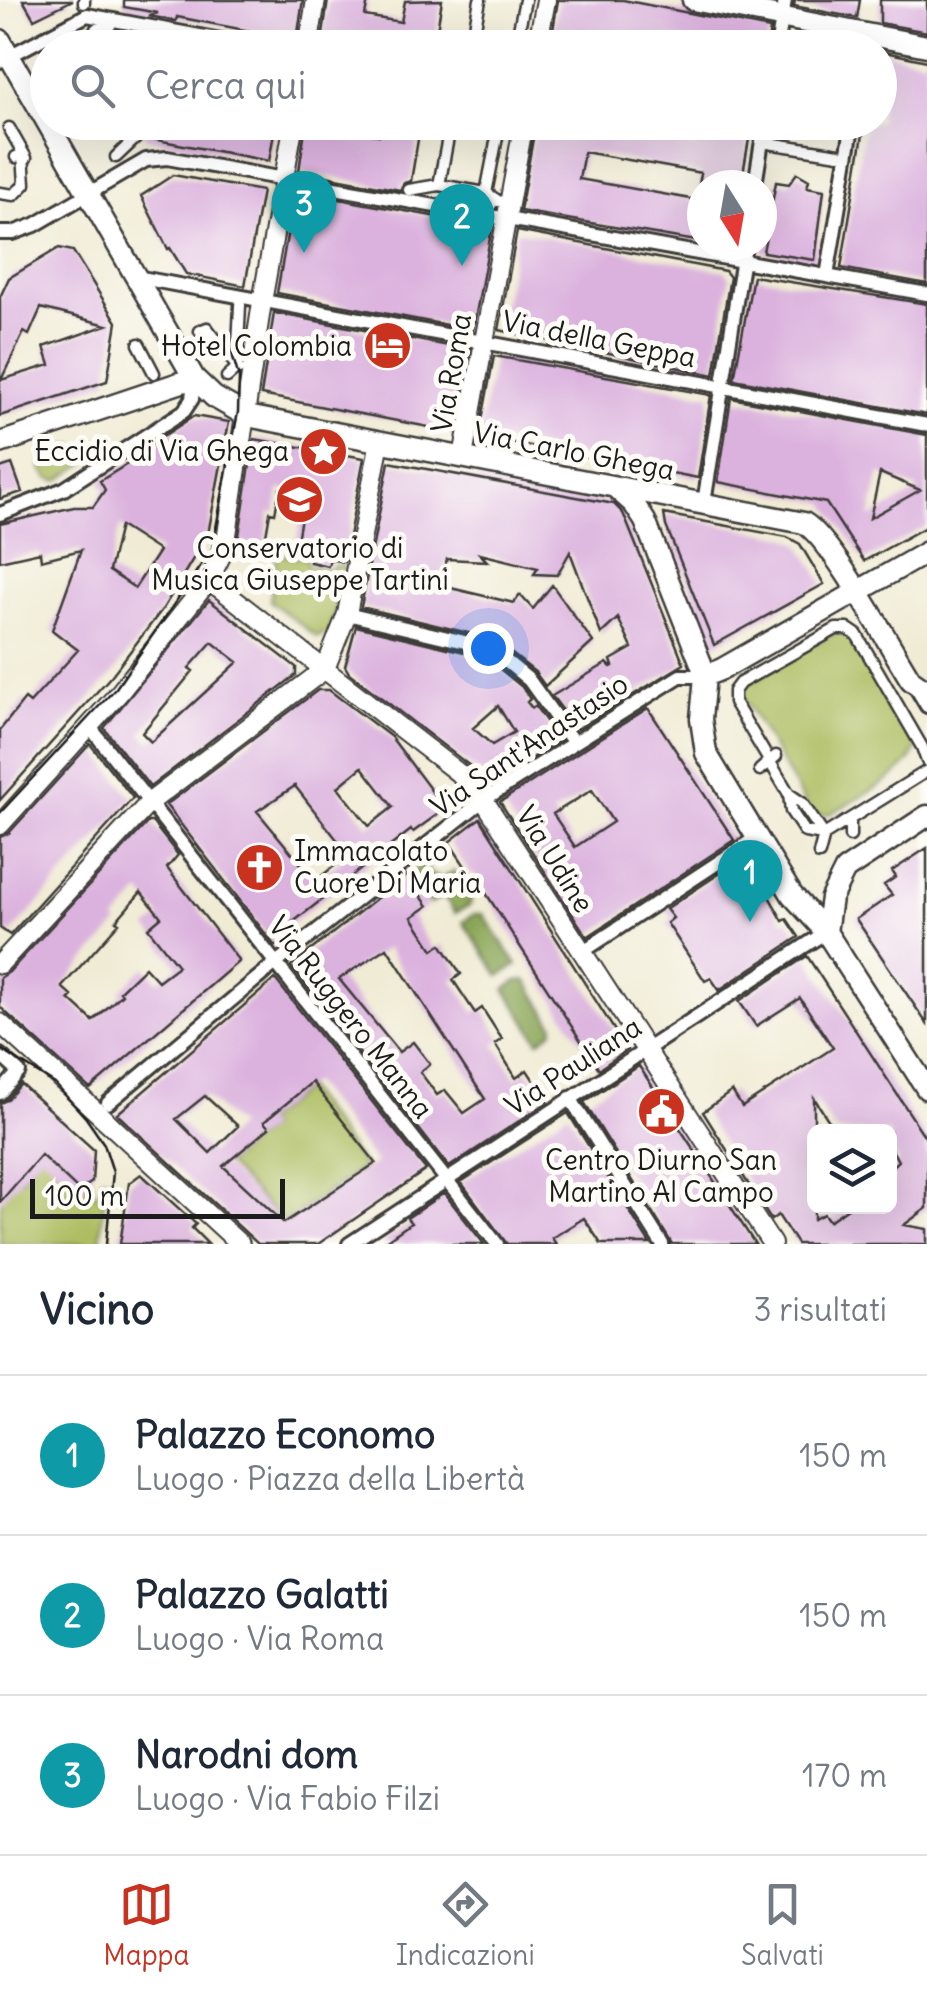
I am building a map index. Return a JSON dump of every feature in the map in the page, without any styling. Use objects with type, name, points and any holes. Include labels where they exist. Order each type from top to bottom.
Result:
[{"type":"main road","points":[[311,30],[316,0]]},
{"type":"main road","points":[[540,30],[546,0]]},
{"type":"main road","points":[[693,0],[784,8],[839,30]]},
{"type":"main road","points":[[897,44],[927,46]]},
{"type":"main road","points":[[3,53],[30,97]]},
{"type":"main road","points":[[56,140],[194,378],[224,404],[247,416]]},
{"type":"main road","points":[[0,825],[90,728],[209,580],[225,548],[291,140]]},
{"type":"main road","name":"Via Roma","points":[[463,457],[484,343],[499,208],[519,140]]},
{"type":"main road","points":[[0,443],[194,378]]},
{"type":"main road","name":"Via Carlo Ghega","points":[[247,416],[791,520],[813,528],[919,686]]},
{"type":"main road","points":[[4,953],[150,802],[325,669],[346,614],[380,441]]},
{"type":"main road","points":[[614,486],[645,520],[705,676],[700,719],[706,754],[792,896],[826,932],[927,1089]]},
{"type":"main road","points":[[705,676],[722,670],[927,552]]},
{"type":"main road","name":"Via Udine","points":[[209,580],[474,785],[772,1244]]},
{"type":"main road","points":[[826,932],[835,884],[846,870],[927,816]]},
{"type":"main road","points":[[0,1023],[104,1107],[240,1244]]},
{"type":"street","points":[[474,30],[480,0]]},
{"type":"street","points":[[519,30],[525,0]]},
{"type":"street","points":[[42,30],[83,6],[95,14],[175,30]]},
{"type":"street","points":[[96,30],[110,26]]},
{"type":"street","points":[[3,53],[30,37]]},
{"type":"street","points":[[5,129],[33,172]]},
{"type":"street","points":[[116,158],[142,140]]},
{"type":"street","points":[[440,184],[448,140]]},
{"type":"street","points":[[486,193],[496,140]]},
{"type":"street","points":[[757,170],[762,140]]},
{"type":"street","points":[[827,276],[850,140]]},
{"type":"street","points":[[768,142],[839,154]]},
{"type":"street","points":[[0,193],[14,195],[25,184],[17,150]]},
{"type":"street","points":[[2,237],[35,225],[146,160],[167,158],[499,208],[743,261],[927,294]]},
{"type":"street","points":[[408,190],[440,184],[486,193],[499,208]]},
{"type":"street","points":[[704,503],[743,261]]},
{"type":"street","name":"Via della Geppa","points":[[136,277],[927,425]]},
{"type":"street","points":[[240,305],[241,369]]},
{"type":"street","points":[[200,332],[208,328],[241,369]]},
{"type":"street","points":[[138,344],[153,365]]},
{"type":"street","points":[[227,377],[241,369]]},
{"type":"street","points":[[0,514],[64,490],[184,411],[192,400],[194,378]]},
{"type":"street","points":[[346,614],[490,648],[529,680],[574,743]]},
{"type":"street","points":[[797,806],[734,702],[732,688],[836,629],[853,630],[887,691],[925,746],[927,761]]},
{"type":"street","name":"Via Sant'Anastasio","points":[[104,1107],[277,962],[484,799],[680,676],[705,676]]},
{"type":"street","points":[[919,686],[927,706]]},
{"type":"street","name":"Via Ruggero Manna","points":[[90,728],[497,1244]]},
{"type":"street","points":[[789,794],[791,810],[805,832],[824,835],[927,771]]},
{"type":"street","points":[[871,790],[878,801]]},
{"type":"street","points":[[850,819],[850,836]]},
{"type":"street","points":[[819,854],[824,835]]},
{"type":"street","points":[[582,952],[757,837]]},
{"type":"street","name":"Via Pauliana","points":[[349,1244],[826,932]]},
{"type":"street","points":[[0,1055],[20,1072],[0,1093]]},
{"type":"street","points":[[570,1098],[662,1244]]},
{"type":"green space","points":[[74,445],[86,463],[58,481],[48,478],[41,468],[45,457]]},
{"type":"green space","points":[[277,554],[307,559],[307,565],[332,570],[334,565],[344,566],[330,632],[317,637],[270,601]]},
{"type":"green space","points":[[842,633],[854,640],[917,746],[893,776],[830,814],[818,816],[808,809],[741,693],[748,684],[829,635]]},
{"type":"green space","points":[[423,864],[431,875],[442,878],[454,871],[471,898],[470,905],[455,913],[444,896],[430,904],[410,873]]},
{"type":"green space","points":[[474,914],[483,914],[517,965],[499,976],[463,922]]},
{"type":"green space","points":[[526,980],[554,1025],[552,1032],[539,1041],[505,989]]},
{"type":"green space","points":[[305,1088],[364,1167],[284,1223],[226,1164],[268,1128],[264,1122]]},
{"type":"green space","points":[[44,1148],[79,1190],[92,1182],[93,1193],[100,1194],[102,1178],[106,1178],[100,1244],[0,1244],[2,1163],[21,1179]]},
{"type":"building","points":[[23,0],[73,0],[34,19]]},
{"type":"building","points":[[124,0],[303,0],[298,30],[245,30],[177,17],[176,21],[149,16],[158,13],[124,7]]},
{"type":"building","points":[[328,0],[368,0],[365,16],[401,22],[405,1],[442,0],[437,30],[324,30]]},
{"type":"building","points":[[558,0],[623,0],[770,29],[770,30],[553,30]]},
{"type":"building","points":[[795,0],[860,0],[857,18],[794,6]]},
{"type":"building","points":[[880,0],[927,0],[927,32],[880,23]]},
{"type":"building","points":[[897,55],[927,61],[927,284],[841,268],[862,140],[897,140]]},
{"type":"building","points":[[157,140],[273,140],[269,161]]},
{"type":"building","points":[[303,140],[418,140],[411,181],[400,190],[299,171]]},
{"type":"building","points":[[533,140],[749,140],[744,170],[687,170],[584,152],[579,179],[687,198],[687,239],[520,211]]},
{"type":"building","points":[[797,173],[809,180],[807,187],[824,190],[815,260],[777,254],[777,182],[789,184]]},
{"type":"building","points":[[173,175],[262,191],[245,286],[186,274],[168,249],[141,196]]},
{"type":"building","points":[[295,191],[492,227],[473,330],[277,293]]},
{"type":"building","points":[[517,231],[725,271],[730,277],[714,375],[499,330]]},
{"type":"building","points":[[59,248],[73,251],[117,322],[107,381],[0,416],[0,297],[9,278]],"holes":[[[41,308],[107,325],[44,347],[50,365],[1,380],[24,332],[29,335]]]},
{"type":"building","points":[[753,276],[927,304],[927,415],[734,379]]},
{"type":"building","points":[[274,313],[470,350],[455,432],[261,395]]},
{"type":"building","points":[[494,356],[711,395],[698,478],[479,436]]},
{"type":"building","points":[[731,398],[927,435],[927,526],[864,561],[826,503],[718,482]],"holes":[[[880,473],[920,490],[870,518]]]},
{"type":"building","points":[[194,416],[229,422],[208,534],[164,607],[112,675],[0,800],[0,730],[25,699],[30,703],[78,650],[52,630],[81,550],[41,560],[40,552],[0,561],[0,524],[74,507],[93,507],[105,490],[100,481],[145,453],[145,448]],"holes":[[[120,526],[159,551],[135,588],[109,571]]]},
{"type":"building","points":[[254,439],[364,458],[344,562],[330,559],[328,566],[310,562],[311,556],[295,553],[305,493],[280,489],[275,513],[270,512],[264,547],[238,542]]},
{"type":"building","points":[[389,462],[614,504],[623,513],[684,664],[577,729],[552,696],[607,663],[613,666],[611,660],[632,648],[618,618],[601,634],[570,552],[557,575],[534,574],[538,568],[480,554],[487,561],[447,559],[438,585],[514,603],[520,595],[533,609],[552,585],[593,642],[545,686],[535,672],[493,639],[361,607]]},
{"type":"building","points":[[12,464],[22,492],[0,499],[0,468]]},
{"type":"building","points":[[664,514],[787,537],[800,544],[824,584],[714,645]]},
{"type":"building","points":[[209,600],[296,667],[296,675],[150,787],[104,728]],"holes":[[[212,642],[238,662],[151,742],[142,733]]]},
{"type":"building","points":[[356,626],[485,657],[522,687],[530,699],[527,702],[532,708],[535,706],[560,740],[492,783],[345,666]],"holes":[[[498,706],[514,732],[492,745],[473,728]]]},
{"type":"building","points":[[318,690],[329,690],[391,737],[445,809],[411,830],[283,930],[282,944],[275,946],[166,805]],"holes":[[[362,767],[393,807],[369,826],[338,787]],[[295,786],[342,846],[335,851],[342,860],[315,881],[257,811]]]},
{"type":"building","points":[[648,708],[734,840],[587,937],[500,802]],"holes":[[[592,790],[613,822],[575,847],[553,814]]]},
{"type":"building","points":[[90,744],[133,798],[10,935],[0,928],[0,837],[9,833]]},
{"type":"building","points":[[480,818],[627,1050],[599,1069],[449,842]]},
{"type":"building","points":[[148,822],[178,855],[167,868],[239,961],[90,1089],[0,1007],[0,978]],"holes":[[[141,892],[161,917],[148,928],[178,966],[158,981],[145,967],[93,1021],[62,987]]]},
{"type":"building","points":[[927,848],[927,1024],[856,919],[892,895],[884,885],[896,877],[892,871]]},
{"type":"building","points":[[746,856],[783,921],[787,919],[799,937],[719,990],[711,978],[705,981],[667,923],[673,918],[666,909]]},
{"type":"building","points":[[406,875],[428,906],[412,917],[433,950],[441,944],[461,974],[453,980],[475,1013],[482,1008],[502,1039],[495,1044],[516,1078],[527,1070],[548,1102],[449,1167],[291,966]],"holes":[[[387,948],[485,1099],[464,1113],[445,1090],[437,1095],[420,1072],[430,1064],[413,1042],[399,1052],[339,979]]]},
{"type":"building","points":[[807,956],[927,1140],[927,1208],[904,1225],[927,1229],[927,1244],[797,1244],[778,1215],[771,1220],[703,1112],[732,1091],[742,1107],[833,1048],[800,998],[756,1026],[739,1001]]},
{"type":"building","points":[[275,979],[426,1170],[318,1244],[258,1244],[117,1114]],"holes":[[[312,1082],[376,1163],[284,1223],[223,1166],[269,1128],[264,1122]],[[205,1096],[238,1126],[210,1153],[176,1119]]]},
{"type":"building","points":[[639,1066],[755,1244],[672,1244],[584,1102]]},
{"type":"building","points":[[21,1084],[94,1150],[92,1182],[79,1191],[41,1155],[0,1202],[0,1103]]},
{"type":"building","points":[[568,1113],[650,1244],[601,1244],[584,1218],[552,1238],[556,1244],[507,1244],[461,1182]]},
{"type":"building","points":[[141,1174],[196,1224],[192,1228],[208,1244],[120,1244],[129,1183]]},
{"type":"building","points":[[444,1193],[484,1244],[381,1244],[411,1223],[407,1218]]},
{"type":"tram line","points":[[0,813],[116,688],[212,549],[238,412],[239,378],[228,340]]},
{"type":"tram line","points":[[0,1049],[55,1084],[104,1144],[113,1172],[106,1244]]},
{"type":"place","name":"Narodni dom","points":[[304,253]]},
{"type":"place","name":"Palazzo Galatti","points":[[462,266]]},
{"type":"place","name":"Hotel Colombia","points":[[387,346]]},
{"type":"place","name":"Eccidio di Via Ghega","points":[[324,451]]},
{"type":"place","name":"Conservatorio di Musica Giuseppe Tartini","points":[[300,500]]},
{"type":"place","name":"Immacolato Cuore Di Maria","points":[[259,867]]},
{"type":"place","name":"Palazzo Economo","points":[[750,922]]},
{"type":"place","name":"Centro Diurno San Martino Al Campo","points":[[661,1112]]}]
